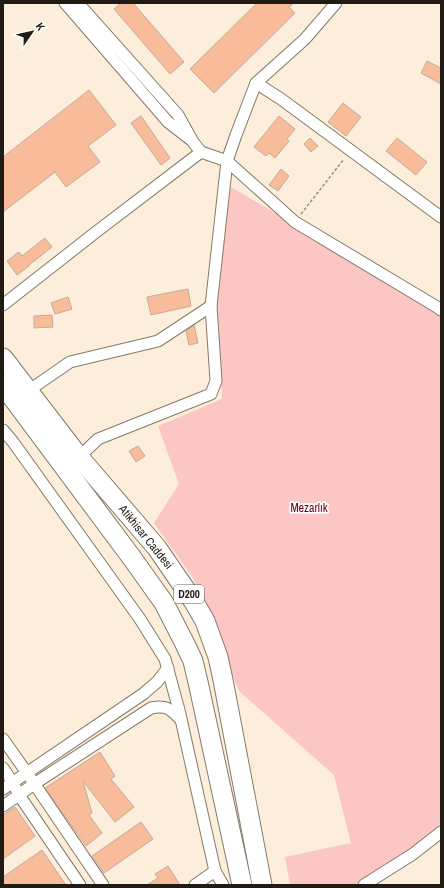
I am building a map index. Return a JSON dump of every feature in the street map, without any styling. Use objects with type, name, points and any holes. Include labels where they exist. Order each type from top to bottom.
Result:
[{"type":"highway","name":"Atikhisar Caddesi","points":[[3,358],[79,457],[157,548],[194,602],[205,621],[218,657],[223,680],[262,885]]},
{"type":"highway","name":"Atikhisar Caddesi","points":[[3,385],[144,575],[164,604],[186,644],[193,661],[198,682],[242,885]]},
{"type":"street","points":[[65,3],[168,122],[193,142]]},
{"type":"street","points":[[78,3],[178,115],[193,142],[201,152],[227,161],[295,222],[441,310]]},
{"type":"street","points":[[79,457],[98,439],[211,394],[216,381],[212,306],[227,161],[256,83],[305,39],[336,3]]},
{"type":"street","points":[[256,83],[282,99],[441,217]]},
{"type":"street","points":[[3,305],[201,152]]},
{"type":"street","points":[[28,390],[70,362],[158,341],[212,306]]},
{"type":"street","points":[[3,420],[13,442]]},
{"type":"street","points":[[3,430],[140,619],[165,659],[181,720],[215,871],[223,885]]},
{"type":"street","points":[[3,790],[142,694],[157,682],[168,668]]},
{"type":"street","points":[[3,806],[34,784],[151,708],[160,706],[168,708],[181,720]]},
{"type":"street","points":[[3,740],[102,885]]},
{"type":"street","points":[[3,768],[19,795],[80,885]]},
{"type":"street","points":[[364,885],[412,854],[441,832]]},
{"type":"street","points":[[195,885],[206,882],[215,871]]},
{"type":"path","points":[[295,222],[351,150]]},
{"type":"green space","name":"Mezarlık","points":[[231,187],[437,309],[441,313],[441,830],[355,885],[290,885],[285,857],[351,843],[334,775],[239,691],[193,578],[154,523],[179,484],[158,426],[222,399],[217,292]]},
{"type":"building","points":[[121,3],[133,3],[184,62],[170,74],[114,9]]},
{"type":"building","points":[[257,3],[294,3],[289,7],[295,13],[214,93],[190,69]]},
{"type":"building","points":[[427,61],[441,68],[441,84],[421,73]]},
{"type":"building","points":[[89,90],[116,125],[88,146],[100,162],[66,187],[55,172],[3,212],[3,157]]},
{"type":"building","points":[[343,103],[361,117],[346,136],[328,122]]},
{"type":"building","points":[[141,116],[170,158],[161,165],[131,123]]},
{"type":"building","points":[[279,116],[295,129],[287,139],[289,141],[275,158],[269,153],[266,156],[254,147]]},
{"type":"building","points":[[310,138],[318,146],[311,152],[304,144]]},
{"type":"building","points":[[397,138],[427,162],[416,175],[386,151]]},
{"type":"building","points":[[281,169],[289,176],[278,191],[269,185]]},
{"type":"building","points":[[45,238],[52,247],[17,275],[7,261],[19,252],[22,256]]},
{"type":"building","points":[[188,289],[191,306],[151,315],[147,297]]},
{"type":"building","points":[[68,297],[72,309],[55,314],[51,303]]},
{"type":"building","points":[[52,315],[53,327],[34,328],[34,316]]},
{"type":"building","points":[[194,325],[198,343],[189,345],[186,331]]},
{"type":"building","points":[[138,446],[145,456],[136,462],[129,451]]},
{"type":"building","points":[[100,752],[115,776],[111,779],[134,807],[115,822],[83,781],[92,813],[89,815],[102,833],[86,846],[45,788]]},
{"type":"building","points":[[15,807],[35,836],[3,859],[3,815]]},
{"type":"building","points":[[141,822],[153,839],[104,873],[92,856]]},
{"type":"building","points":[[42,850],[66,885],[3,885],[3,877]]},
{"type":"building","points":[[168,866],[180,885],[147,885],[158,878],[155,874]]}]
